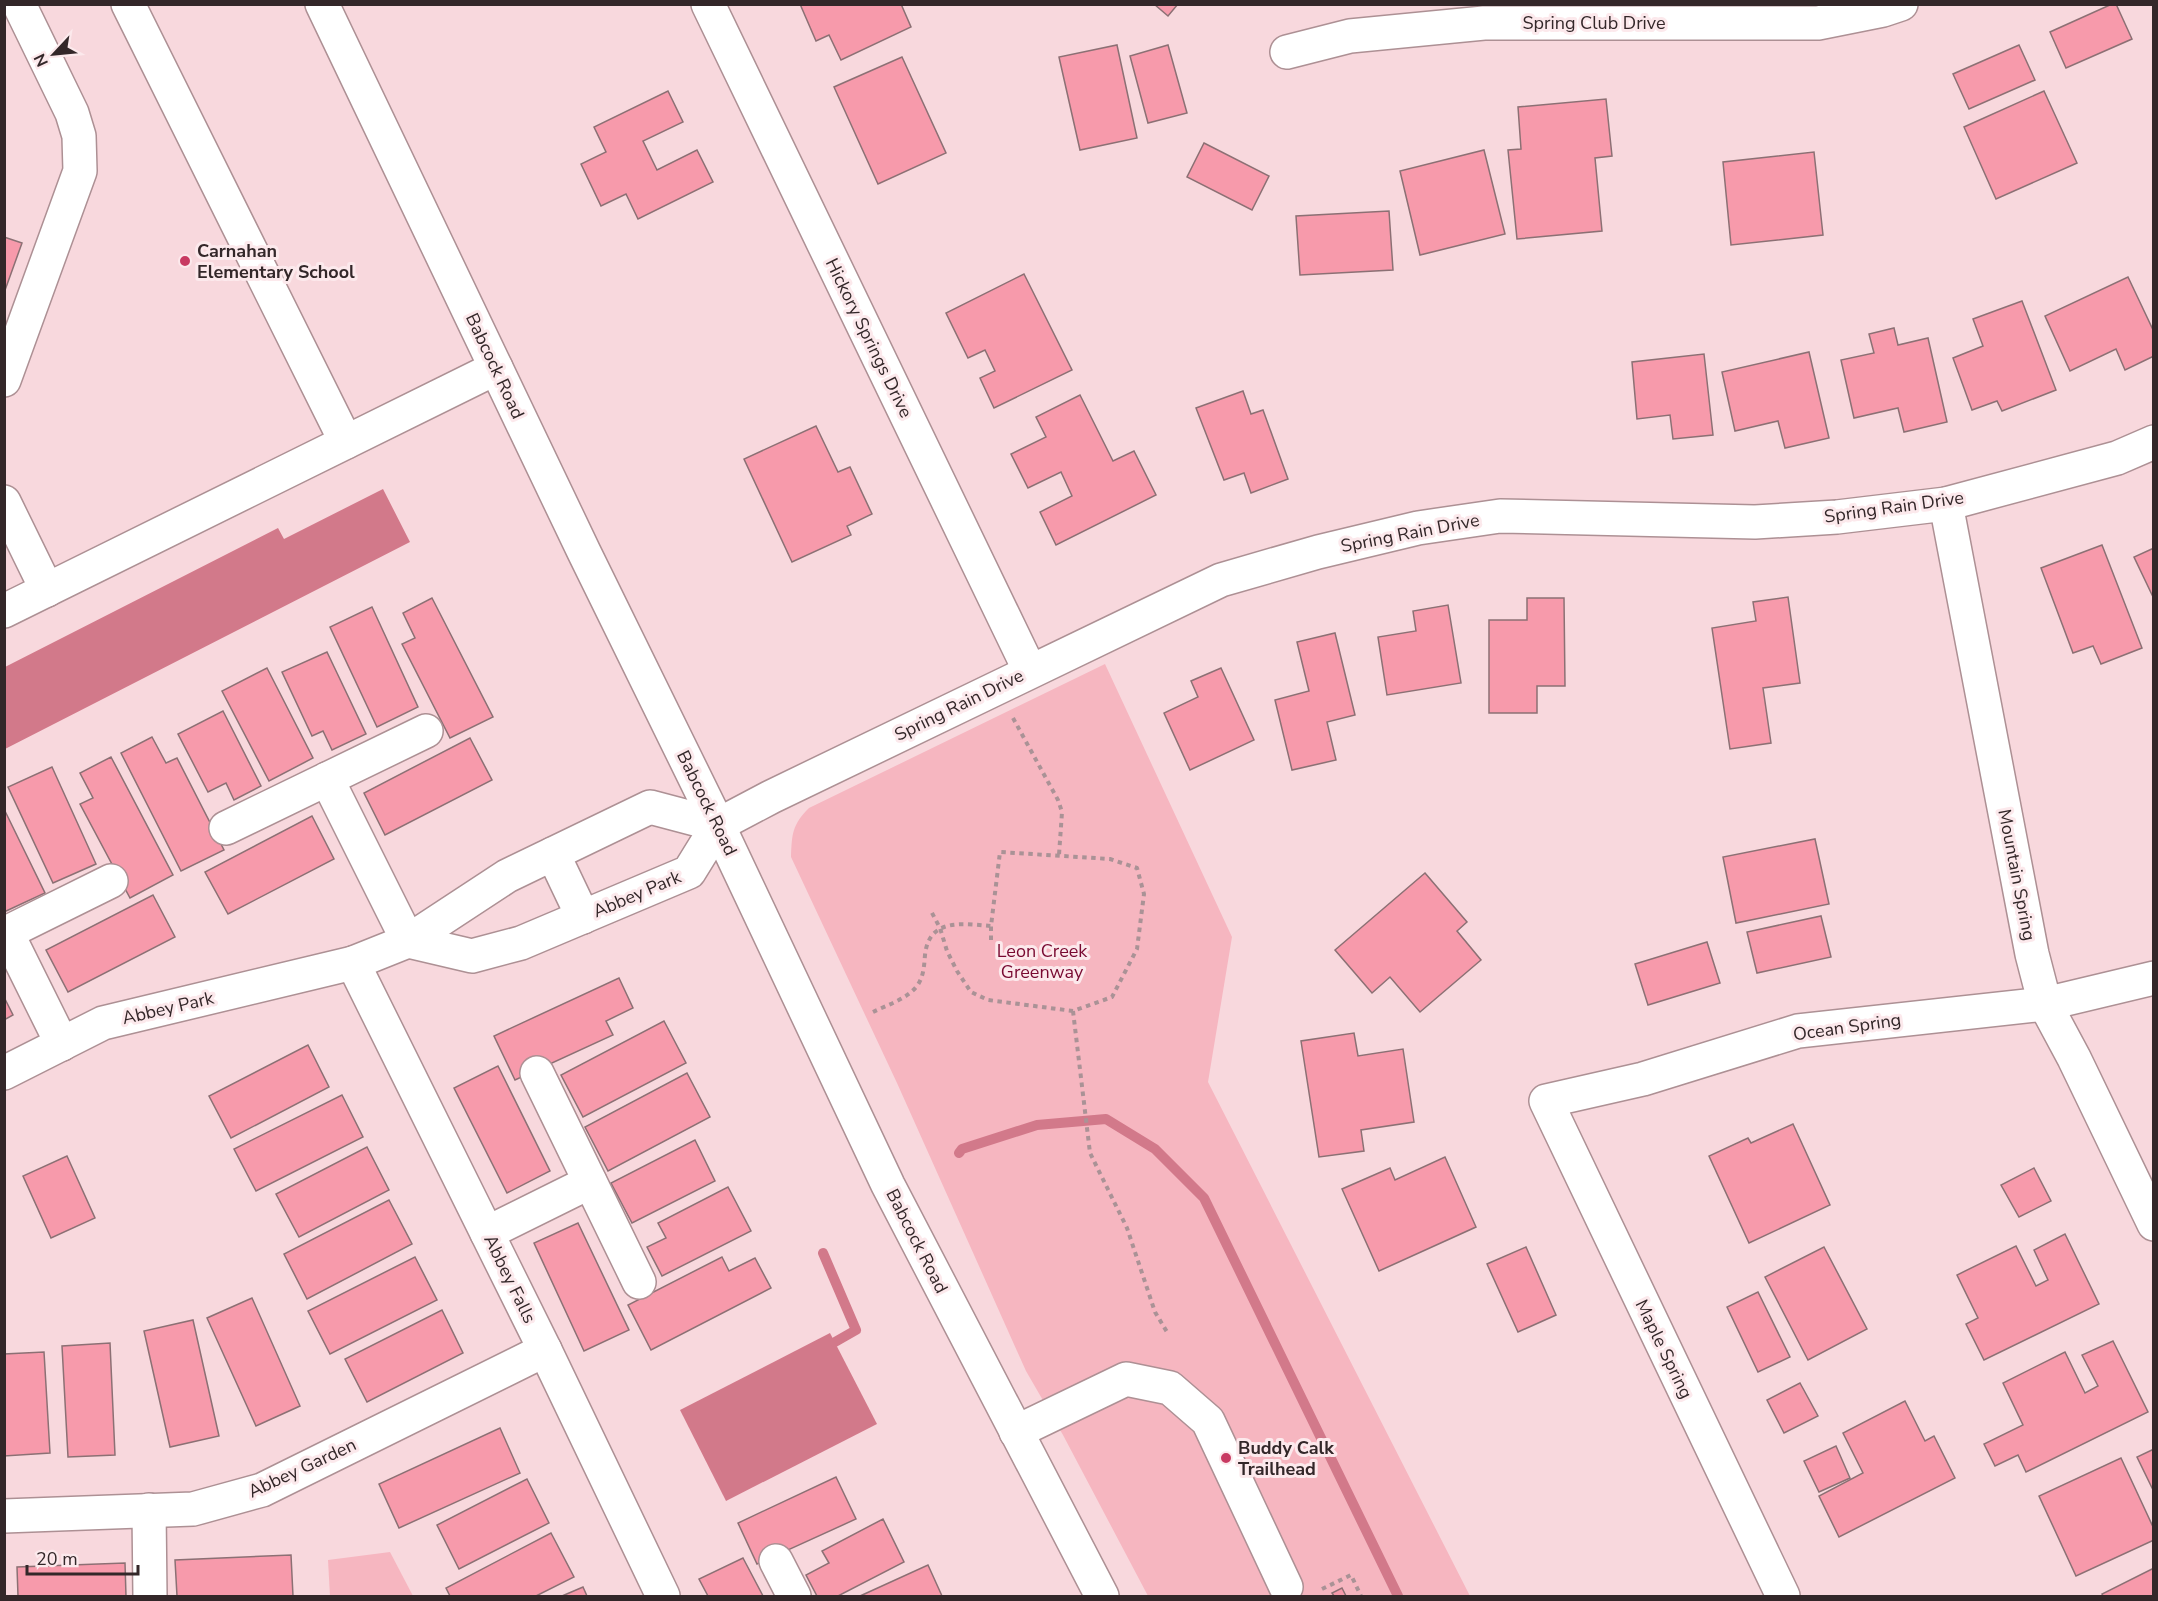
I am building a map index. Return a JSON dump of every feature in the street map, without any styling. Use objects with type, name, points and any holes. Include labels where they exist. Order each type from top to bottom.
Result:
[{"type":"street","points":[[4,381],[80,171],[79,135],[72,113],[19,4]]},
{"type":"street","points":[[129,4],[346,442]]},
{"type":"street","name":"Babcock Road","points":[[322,4],[584,552],[718,825],[888,1185],[1102,1596]]},
{"type":"street","name":"Hickory Springs Drive","points":[[708,4],[1030,671]]},
{"type":"street","name":"Spring Club Drive","points":[[1287,52],[1350,36],[1484,23],[1818,23],[1883,10],[1901,4]]},
{"type":"street","points":[[4,611],[496,368]]},
{"type":"street","name":"Spring Rain Drive","points":[[718,825],[771,797],[1221,580],[1318,552],[1418,528],[1500,516],[1755,522],[1837,517],[1946,504],[2117,458],[2154,442]]},
{"type":"street","points":[[4,502],[47,590]]},
{"type":"street","name":"Mountain Spring","points":[[1946,504],[2032,954],[2045,1004],[2074,1058],[2154,1224]]},
{"type":"street","points":[[226,828],[426,730]]},
{"type":"street","points":[[327,779],[408,941]]},
{"type":"street","name":"Abbey Park","points":[[4,1073],[103,1023],[353,963],[408,941],[507,876],[650,807],[718,825],[689,872],[520,944],[472,956],[408,941]]},
{"type":"street","points":[[553,854],[583,917]]},
{"type":"street","points":[[62,1044],[6,934],[111,881]]},
{"type":"street","name":"Abbey Falls","points":[[353,963],[545,1350],[663,1596]]},
{"type":"street","name":"Ocean Spring","points":[[1546,1101],[1643,1079],[1798,1031],[2045,1004],[2154,978]]},
{"type":"street","points":[[537,1073],[639,1282]]},
{"type":"street","name":"Maple Spring","points":[[1546,1101],[1783,1596]]},
{"type":"street","points":[[487,1233],[590,1182]]},
{"type":"street","name":"Abbey Garden","points":[[4,1516],[193,1509],[261,1490],[545,1350]]},
{"type":"street","points":[[1016,1432],[1126,1379],[1170,1388],[1208,1421],[1301,1589]]},
{"type":"street","points":[[149,1510],[150,1596]]},
{"type":"street","points":[[776,1561],[794,1596]]},
{"type":"path","points":[[1012,715],[1058,800],[1062,812],[1059,855]]},
{"type":"path","points":[[931,910],[940,928],[947,951],[971,992],[988,1000],[1073,1011],[1112,997],[1137,949],[1144,894],[1137,868],[1110,859],[1000,852],[991,940]]},
{"type":"path","points":[[873,1012],[909,994],[918,985],[924,970],[927,941],[940,928],[952,924],[991,926]]},
{"type":"path","points":[[1073,1011],[1090,1153],[1127,1228],[1155,1312],[1167,1332]]},
{"type":"path","points":[[1301,1589],[1351,1575],[1361,1596]]},
{"type":"green space","name":"Leon Creek Greenway","points":[[1105,664],[1232,937],[1208,1082],[1470,1596],[1148,1596],[1063,1435],[1026,1371],[897,1083],[791,857],[794,830],[809,808]]},
{"type":"green space","points":[[390,1552],[413,1596],[330,1596],[328,1560]]},
{"type":"shaded area","points":[[383,489],[410,542],[5,749],[5,667],[278,528],[284,539]]},
{"type":"shaded area","points":[[830,1333],[877,1424],[726,1501],[680,1410]]},
{"type":"building","points":[[800,4],[901,4],[911,27],[841,60],[829,35],[816,41]]},
{"type":"building","points":[[1154,4],[1178,4],[1168,16]]},
{"type":"building","points":[[2116,4],[2132,39],[2066,68],[2050,32]]},
{"type":"building","points":[[1117,45],[1137,138],[1080,150],[1059,57]]},
{"type":"building","points":[[1168,45],[1187,113],[1148,123],[1130,56]]},
{"type":"building","points":[[2019,45],[2035,80],[1969,109],[1953,74]]},
{"type":"building","points":[[902,57],[946,153],[878,184],[834,87]]},
{"type":"building","points":[[668,91],[683,122],[643,141],[657,170],[697,150],[713,182],[638,219],[626,194],[601,206],[581,164],[606,152],[594,127]]},
{"type":"building","points":[[2044,91],[2077,163],[1996,199],[1964,127]]},
{"type":"building","points":[[1606,99],[1612,156],[1595,158],[1602,231],[1517,239],[1508,150],[1521,149],[1518,107]]},
{"type":"building","points":[[1204,143],[1269,176],[1252,210],[1187,177]]},
{"type":"building","points":[[1484,150],[1505,234],[1420,255],[1400,171]]},
{"type":"building","points":[[1814,152],[1823,235],[1731,245],[1723,162]]},
{"type":"building","points":[[1389,211],[1393,270],[1300,275],[1296,216]]},
{"type":"building","points":[[4,237],[22,243],[4,293]]},
{"type":"building","points":[[1024,274],[1072,370],[994,408],[980,378],[995,371],[985,350],[968,358],[946,313]]},
{"type":"building","points":[[2128,277],[2154,332],[2154,356],[2125,370],[2116,349],[2070,371],[2045,316]]},
{"type":"building","points":[[2022,301],[2056,390],[2002,411],[1997,401],[1972,410],[1953,358],[1983,346],[1973,319]]},
{"type":"building","points":[[1894,328],[1898,345],[1928,338],[1947,422],[1904,432],[1898,408],[1854,418],[1841,360],[1874,353],[1869,334]]},
{"type":"building","points":[[1809,352],[1829,438],[1785,448],[1778,421],[1735,431],[1722,372]]},
{"type":"building","points":[[1704,354],[1713,435],[1673,439],[1670,415],[1637,419],[1632,362]]},
{"type":"building","points":[[1243,391],[1251,414],[1263,410],[1288,479],[1251,493],[1244,473],[1224,480],[1196,408]]},
{"type":"building","points":[[1080,395],[1113,461],[1134,451],[1156,495],[1056,545],[1040,512],[1072,496],[1061,472],[1028,488],[1011,454],[1046,437],[1036,417]]},
{"type":"building","points":[[816,426],[838,472],[850,467],[872,514],[847,526],[851,535],[792,562],[744,459]]},
{"type":"building","points":[[2102,545],[2142,648],[2101,664],[2093,646],[2073,653],[2041,568]]},
{"type":"building","points":[[2154,548],[2154,599],[2134,557]]},
{"type":"building","points":[[1788,597],[1800,683],[1763,688],[1771,743],[1730,749],[1712,628],[1756,621],[1753,602]]},
{"type":"building","points":[[432,598],[493,717],[450,738],[402,644],[415,638],[403,613]]},
{"type":"building","points":[[1527,598],[1564,598],[1565,686],[1537,686],[1537,713],[1489,713],[1489,620],[1527,620]]},
{"type":"building","points":[[1448,605],[1461,683],[1387,695],[1378,637],[1416,631],[1413,611]]},
{"type":"building","points":[[372,607],[418,707],[377,727],[330,627]]},
{"type":"building","points":[[1335,633],[1355,715],[1327,722],[1336,760],[1292,770],[1275,700],[1309,691],[1297,642]]},
{"type":"building","points":[[327,652],[366,734],[332,750],[323,731],[312,736],[282,672]]},
{"type":"building","points":[[267,668],[313,758],[269,781],[222,691]]},
{"type":"building","points":[[1221,668],[1254,740],[1190,770],[1164,713],[1198,697],[1191,681]]},
{"type":"building","points":[[223,711],[261,786],[234,800],[226,783],[208,792],[178,734]]},
{"type":"building","points":[[152,737],[166,763],[177,758],[224,850],[181,871],[121,753]]},
{"type":"building","points":[[470,738],[492,780],[385,835],[364,793]]},
{"type":"building","points":[[111,757],[173,875],[130,898],[80,804],[93,798],[80,773]]},
{"type":"building","points":[[52,767],[96,864],[53,883],[8,787]]},
{"type":"building","points":[[4,809],[45,893],[4,912]]},
{"type":"building","points":[[312,816],[334,859],[228,914],[205,872]]},
{"type":"building","points":[[1815,839],[1829,904],[1736,923],[1723,857]]},
{"type":"building","points":[[1425,873],[1467,922],[1457,931],[1481,960],[1420,1012],[1390,977],[1372,993],[1335,950]]},
{"type":"building","points":[[153,895],[175,937],[68,992],[46,950]]},
{"type":"building","points":[[1821,916],[1831,957],[1757,973],[1747,932]]},
{"type":"building","points":[[1707,942],[1720,983],[1648,1005],[1635,964]]},
{"type":"building","points":[[619,978],[633,1008],[606,1021],[613,1035],[515,1080],[494,1036]]},
{"type":"building","points":[[4,997],[13,1015],[4,1020]]},
{"type":"building","points":[[664,1021],[686,1063],[583,1117],[561,1075]]},
{"type":"building","points":[[1354,1033],[1358,1056],[1403,1049],[1414,1122],[1361,1130],[1364,1151],[1319,1157],[1301,1041]]},
{"type":"building","points":[[308,1045],[329,1087],[231,1138],[209,1096]]},
{"type":"building","points":[[498,1066],[550,1171],[507,1193],[454,1088]]},
{"type":"building","points":[[687,1073],[710,1117],[608,1171],[585,1127]]},
{"type":"building","points":[[342,1095],[363,1137],[256,1191],[234,1149]]},
{"type":"building","points":[[1793,1124],[1830,1205],[1749,1243],[1709,1156],[1748,1138],[1751,1143]]},
{"type":"building","points":[[695,1140],[715,1181],[632,1223],[611,1183]]},
{"type":"building","points":[[367,1147],[389,1190],[299,1237],[276,1194]]},
{"type":"building","points":[[67,1156],[95,1218],[51,1238],[23,1176]]},
{"type":"building","points":[[1445,1157],[1476,1227],[1379,1271],[1342,1189],[1390,1168],[1395,1180]]},
{"type":"building","points":[[2034,1168],[2051,1201],[2019,1217],[2001,1185]]},
{"type":"building","points":[[728,1187],[751,1231],[662,1276],[647,1247],[666,1238],[658,1223]]},
{"type":"building","points":[[389,1200],[412,1244],[307,1299],[284,1254]]},
{"type":"building","points":[[578,1223],[629,1330],[584,1351],[534,1243]]},
{"type":"building","points":[[2065,1234],[2099,1304],[1984,1360],[1966,1324],[1978,1318],[1957,1275],[2016,1246],[2036,1286],[2048,1280],[2034,1250]]},
{"type":"building","points":[[1526,1247],[1556,1315],[1518,1332],[1487,1264]]},
{"type":"building","points":[[1824,1247],[1867,1329],[1808,1360],[1765,1277]]},
{"type":"building","points":[[415,1257],[437,1300],[330,1354],[308,1311]]},
{"type":"building","points":[[722,1257],[729,1271],[755,1258],[771,1288],[651,1350],[628,1305]]},
{"type":"building","points":[[1758,1292],[1790,1357],[1758,1372],[1727,1307]]},
{"type":"building","points":[[252,1298],[300,1406],[256,1426],[207,1318]]},
{"type":"building","points":[[442,1310],[463,1353],[367,1402],[345,1359]]},
{"type":"building","points":[[193,1320],[219,1436],[170,1447],[144,1331]]},
{"type":"building","points":[[2113,1341],[2148,1412],[2026,1472],[2018,1455],[1995,1466],[1984,1444],[2023,1425],[2003,1383],[2065,1352],[2085,1393],[2098,1386],[2082,1355]]},
{"type":"building","points":[[110,1343],[115,1455],[68,1457],[62,1346]]},
{"type":"building","points":[[44,1352],[50,1453],[4,1456],[4,1354]]},
{"type":"building","points":[[1800,1383],[1818,1416],[1784,1433],[1767,1400]]},
{"type":"building","points":[[1905,1401],[1925,1441],[1934,1436],[1955,1478],[1839,1537],[1819,1496],[1863,1473],[1843,1433]]},
{"type":"building","points":[[500,1428],[520,1473],[399,1528],[379,1484]]},
{"type":"building","points":[[1836,1446],[1850,1478],[1819,1492],[1804,1461]]},
{"type":"building","points":[[2154,1449],[2154,1492],[2137,1457]]},
{"type":"building","points":[[2121,1458],[2154,1529],[2154,1540],[2076,1576],[2039,1496]]},
{"type":"building","points":[[836,1477],[856,1519],[757,1564],[738,1523]]},
{"type":"building","points":[[527,1479],[549,1523],[459,1569],[437,1525]]},
{"type":"building","points":[[883,1519],[904,1562],[838,1596],[817,1596],[806,1575],[829,1563],[822,1551]]},
{"type":"building","points":[[551,1533],[574,1577],[536,1596],[450,1596],[446,1588]]},
{"type":"building","points":[[291,1555],[293,1596],[177,1596],[175,1560]]},
{"type":"building","points":[[743,1558],[763,1596],[708,1596],[699,1579]]},
{"type":"building","points":[[125,1563],[126,1596],[18,1596],[17,1567]]},
{"type":"building","points":[[928,1565],[942,1596],[860,1596]]},
{"type":"building","points":[[2154,1568],[2154,1596],[2103,1596],[2102,1594]]},
{"type":"building","points":[[583,1587],[587,1596],[562,1596]]},
{"type":"building","points":[[1342,1588],[1346,1596],[1334,1596],[1332,1593]]},
{"type":"waterway","points":[[959,1153],[962,1149],[1037,1125],[1106,1119],[1155,1149],[1204,1198],[1398,1596]]},
{"type":"waterway","points":[[823,1253],[856,1330],[835,1342]]},
{"type":"place","name":"Carnahan Elementary School","points":[[185,261]]},
{"type":"place","name":"Buddy Calk Trailhead","points":[[1226,1458]]}]
